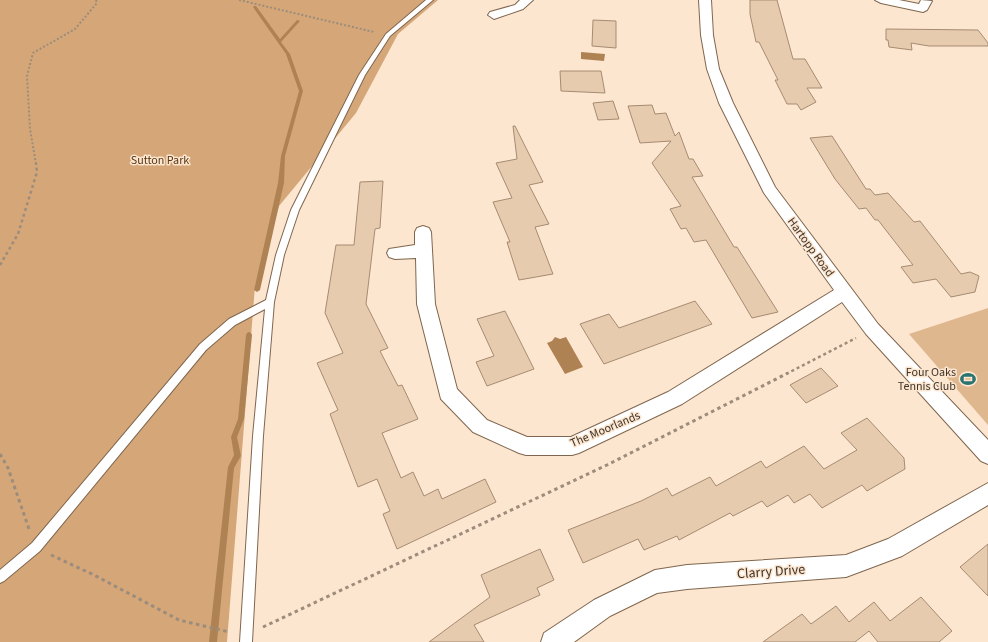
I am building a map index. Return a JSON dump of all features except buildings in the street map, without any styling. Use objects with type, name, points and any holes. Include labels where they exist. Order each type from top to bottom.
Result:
[{"type":"street","points":[[494,15],[519,7],[526,0]]},
{"type":"street","name":"Hartopp Road","points":[[704,0],[707,35],[713,69],[726,103],[768,189],[872,329],[988,454]]},
{"type":"street","points":[[881,0],[923,8],[926,1]]},
{"type":"street","name":"The Moorlands","points":[[423,232],[426,304],[448,393],[480,426],[526,446],[572,446],[675,398],[844,292]]},
{"type":"street","points":[[395,253],[423,251]]},
{"type":"street","name":"Clarry Drive","points":[[553,642],[602,608],[655,582],[687,577],[846,566],[894,548],[988,493]]},
{"type":"lane","points":[[246,639],[258,436],[270,302],[280,255],[295,210],[362,75],[388,36],[430,0]]},
{"type":"lane","points":[[0,576],[36,547],[203,347],[232,322],[270,302]]},
{"type":"path","points":[[0,265],[18,234],[36,172],[30,129],[27,76],[33,53],[75,29],[97,3],[96,0]]},
{"type":"path","points":[[239,0],[388,36]]},
{"type":"path","points":[[246,639],[607,465],[872,329]]},
{"type":"path","points":[[0,454],[8,468],[36,547],[94,575],[179,620],[228,632]]},
{"type":"shaded area","points":[[581,52],[605,54],[604,61],[581,59]]},
{"type":"shaded area","name":"Four Oaks Tennis Club","points":[[988,308],[988,425],[909,334]]},
{"type":"shaded area","points":[[555,337],[560,339],[566,337],[583,367],[565,374],[547,343],[552,341]]},
{"type":"green space","name":"Sutton Park","points":[[0,0],[438,0],[398,34],[356,113],[279,206],[255,286],[227,642],[0,642]]},
{"type":"waterway","points":[[255,7],[279,42]]},
{"type":"waterway","points":[[279,42],[298,21]]},
{"type":"waterway","points":[[257,290],[281,183],[283,156],[301,91],[288,54],[279,42]]},
{"type":"waterway","points":[[213,642],[231,467],[238,456],[234,437],[241,419],[249,335]]},
{"type":"place","name":"Four Oaks Tennis Club","points":[[968,379]]}]
